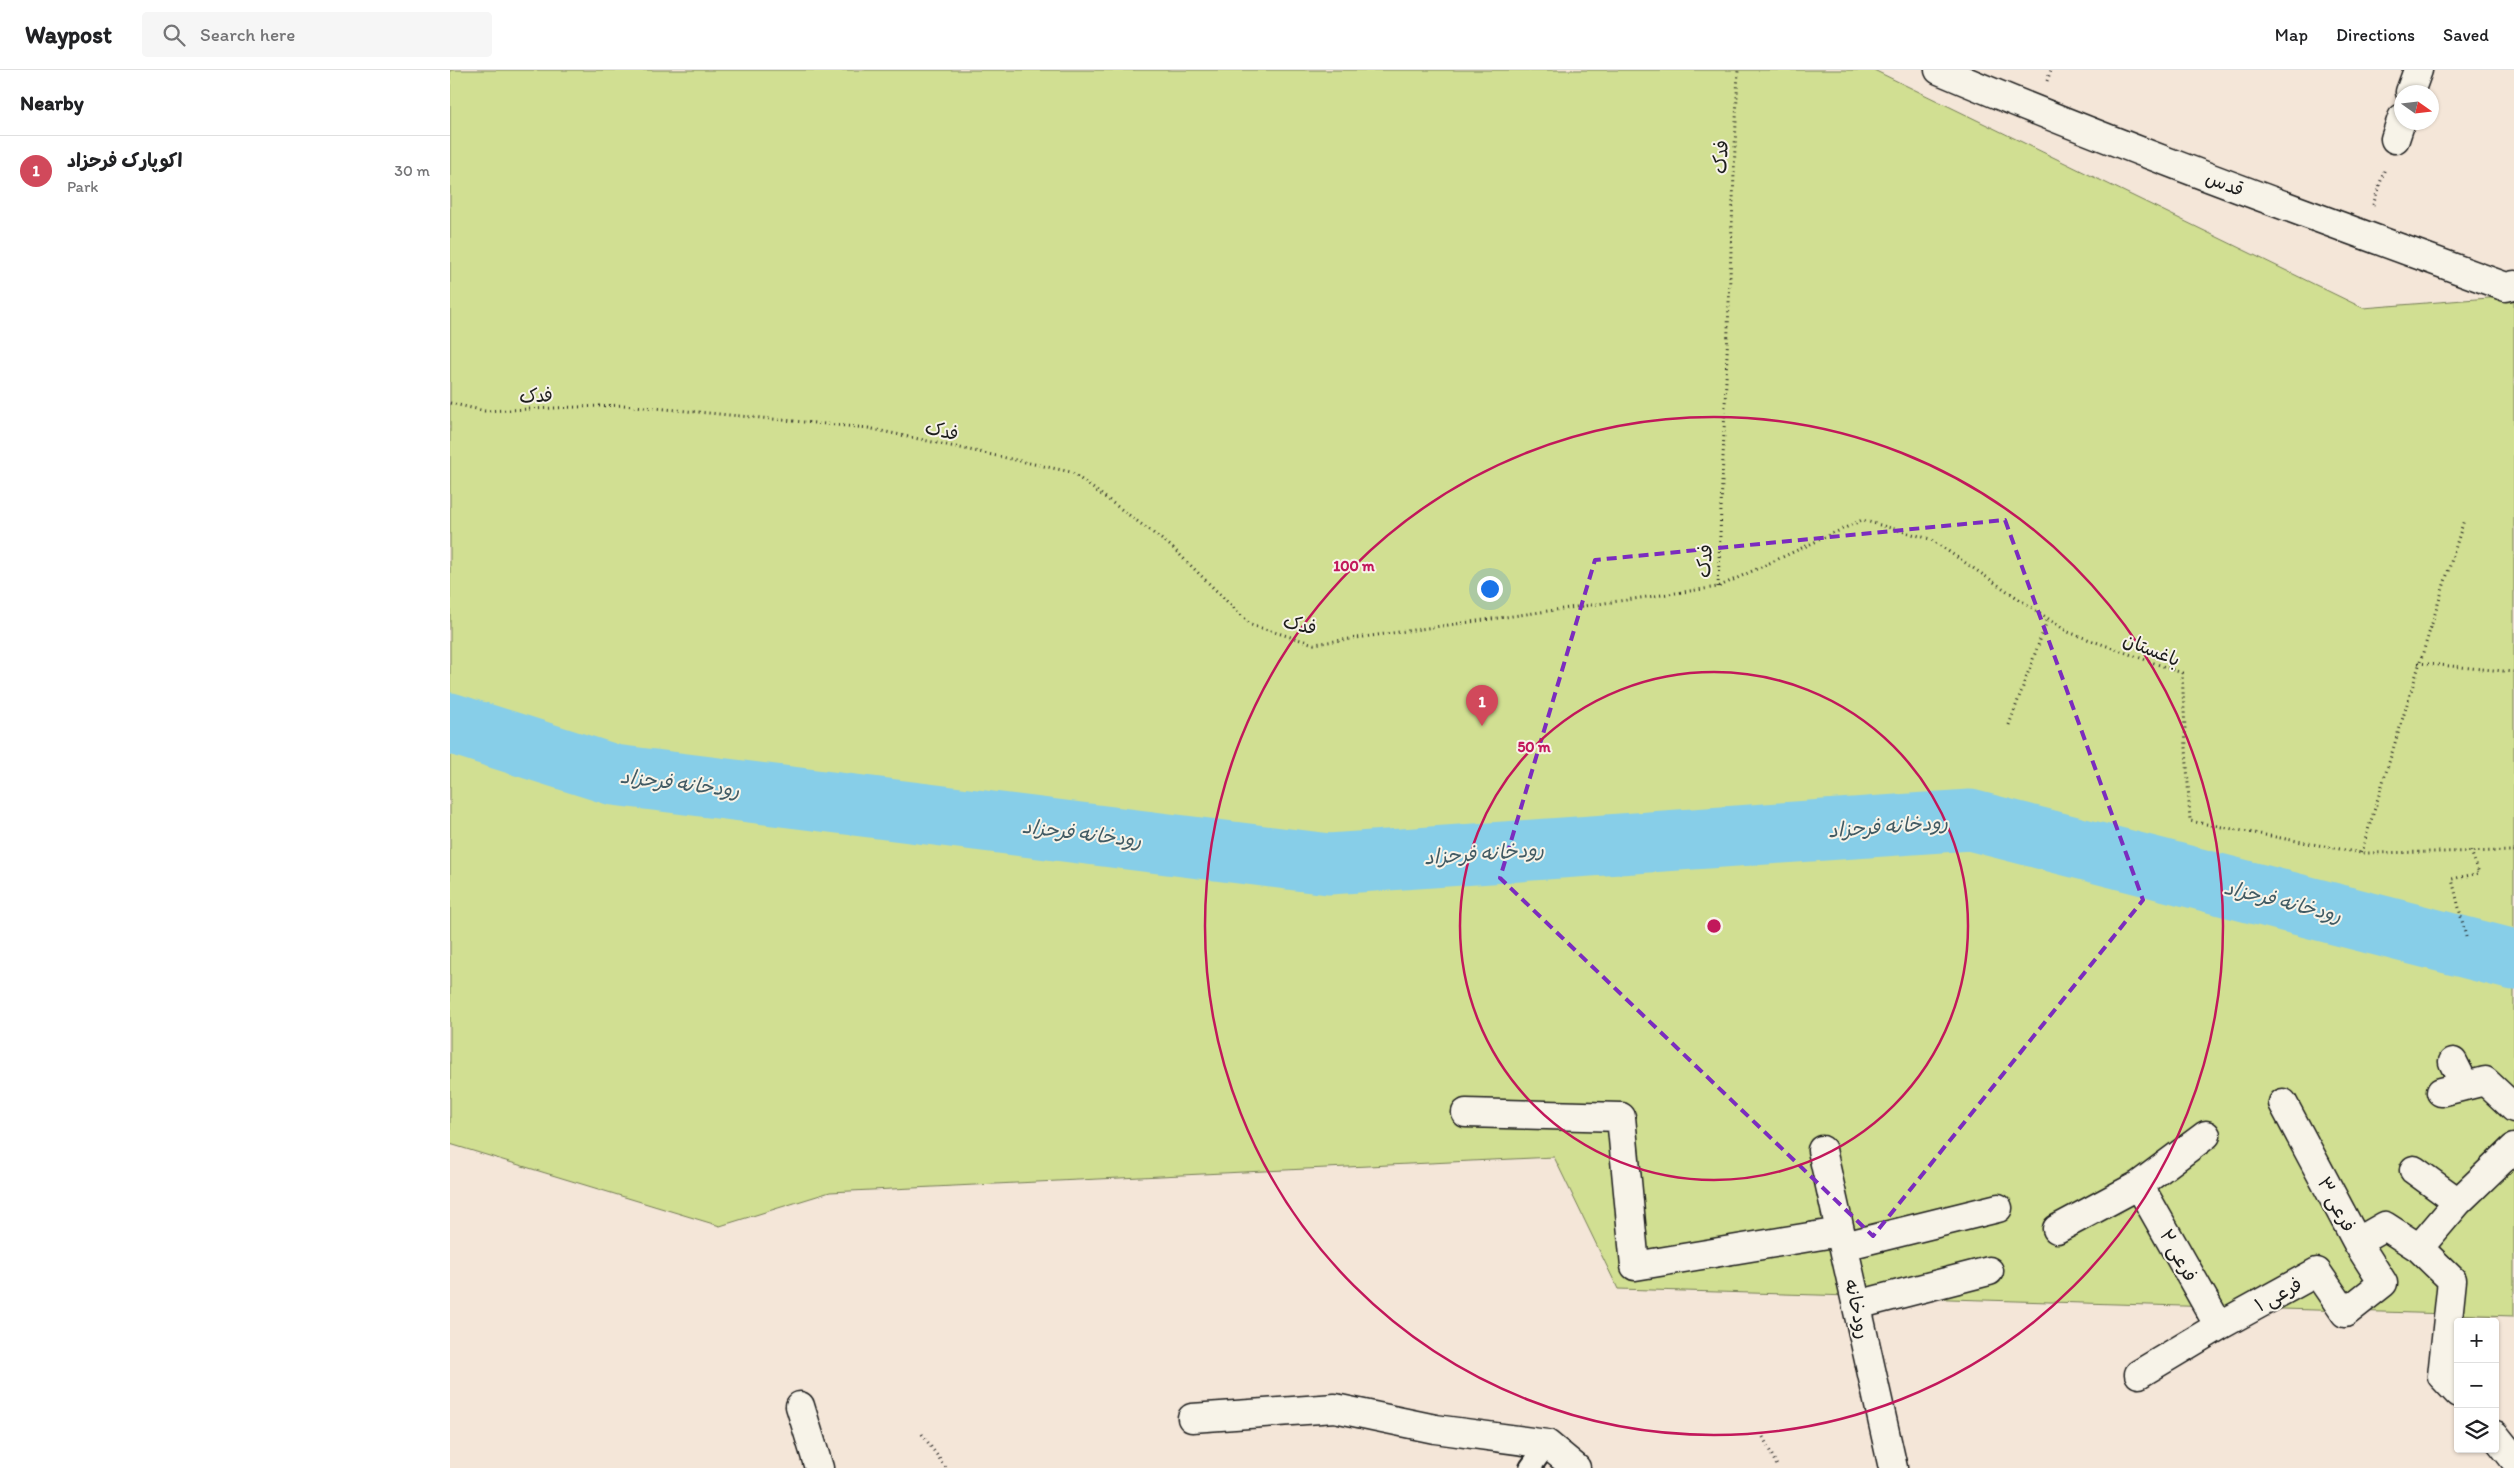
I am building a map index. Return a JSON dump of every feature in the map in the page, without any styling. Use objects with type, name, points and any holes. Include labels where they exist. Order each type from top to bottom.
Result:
[{"type":"street","name":"قدس","points":[[1939,70],[2037,112],[2363,234],[2506,287],[2514,285]]},
{"type":"street","points":[[2413,85],[2418,70]]},
{"type":"street","points":[[2453,1080],[2485,1081],[2514,1108]]},
{"type":"street","name":"فرعی ۳","points":[[2283,1103],[2357,1242],[2385,1226],[2419,1248]]},
{"type":"street","points":[[1466,1113],[1621,1117],[1635,1266],[1842,1239],[1998,1208]]},
{"type":"street","points":[[2057,1229],[2139,1185],[2206,1135]]},
{"type":"street","points":[[2454,1389],[2442,1376],[2452,1280],[2419,1248],[2458,1202],[2514,1148]]},
{"type":"street","name":"رودخانه","points":[[1822,1150],[1893,1468]]},
{"type":"street","points":[[2414,1170],[2458,1202]]},
{"type":"street","name":"فرعی ۲","points":[[2139,1185],[2219,1326]]},
{"type":"street","name":"فرعی ۱","points":[[2139,1374],[2219,1326],[2317,1272],[2345,1313],[2383,1283],[2357,1242]]},
{"type":"street","points":[[1857,1305],[1989,1271]]},
{"type":"street","points":[[800,1406],[819,1468]]},
{"type":"street","points":[[1192,1418],[1335,1408],[1435,1429],[1547,1444],[1576,1468]]},
{"type":"street","points":[[2499,1440],[2514,1459]]},
{"type":"lane","points":[[1530,1468],[1547,1444]]},
{"type":"path","name":"فدک","points":[[450,403],[485,411],[623,405],[868,428],[1071,472],[1172,547],[1251,625],[1314,644],[1718,587],[1738,70]]},
{"type":"path","points":[[2363,234],[2398,130]]},
{"type":"path","name":"باغستان","points":[[1718,587],[1862,520],[1930,539],[2068,632],[2182,673],[2190,821],[2361,854],[2514,851]]},
{"type":"path","points":[[2361,854],[2418,663],[2464,520]]},
{"type":"path","points":[[2009,725],[2048,618]]},
{"type":"path","points":[[2418,663],[2514,672]]},
{"type":"path","points":[[2466,937],[2452,879],[2479,873],[2470,852]]},
{"type":"path","points":[[922,1434],[946,1468]]},
{"type":"path","points":[[1763,1437],[1778,1468]]},
{"type":"highlighted area","points":[[2005,520],[2143,900],[1873,1236],[1500,878],[1595,560]]},
{"type":"green space","points":[[450,70],[1874,70],[2363,308],[2514,296],[2514,1316],[1618,1289],[1554,1157],[830,1192],[720,1226],[450,1144]]},
{"type":"waterway","name":"رودخانه فرحزاد","points":[[450,723],[614,775],[1329,864],[1970,820],[2514,960]]},
{"type":"place","name":"اکوپارک فرحزاد","points":[[1482,726]]}]
